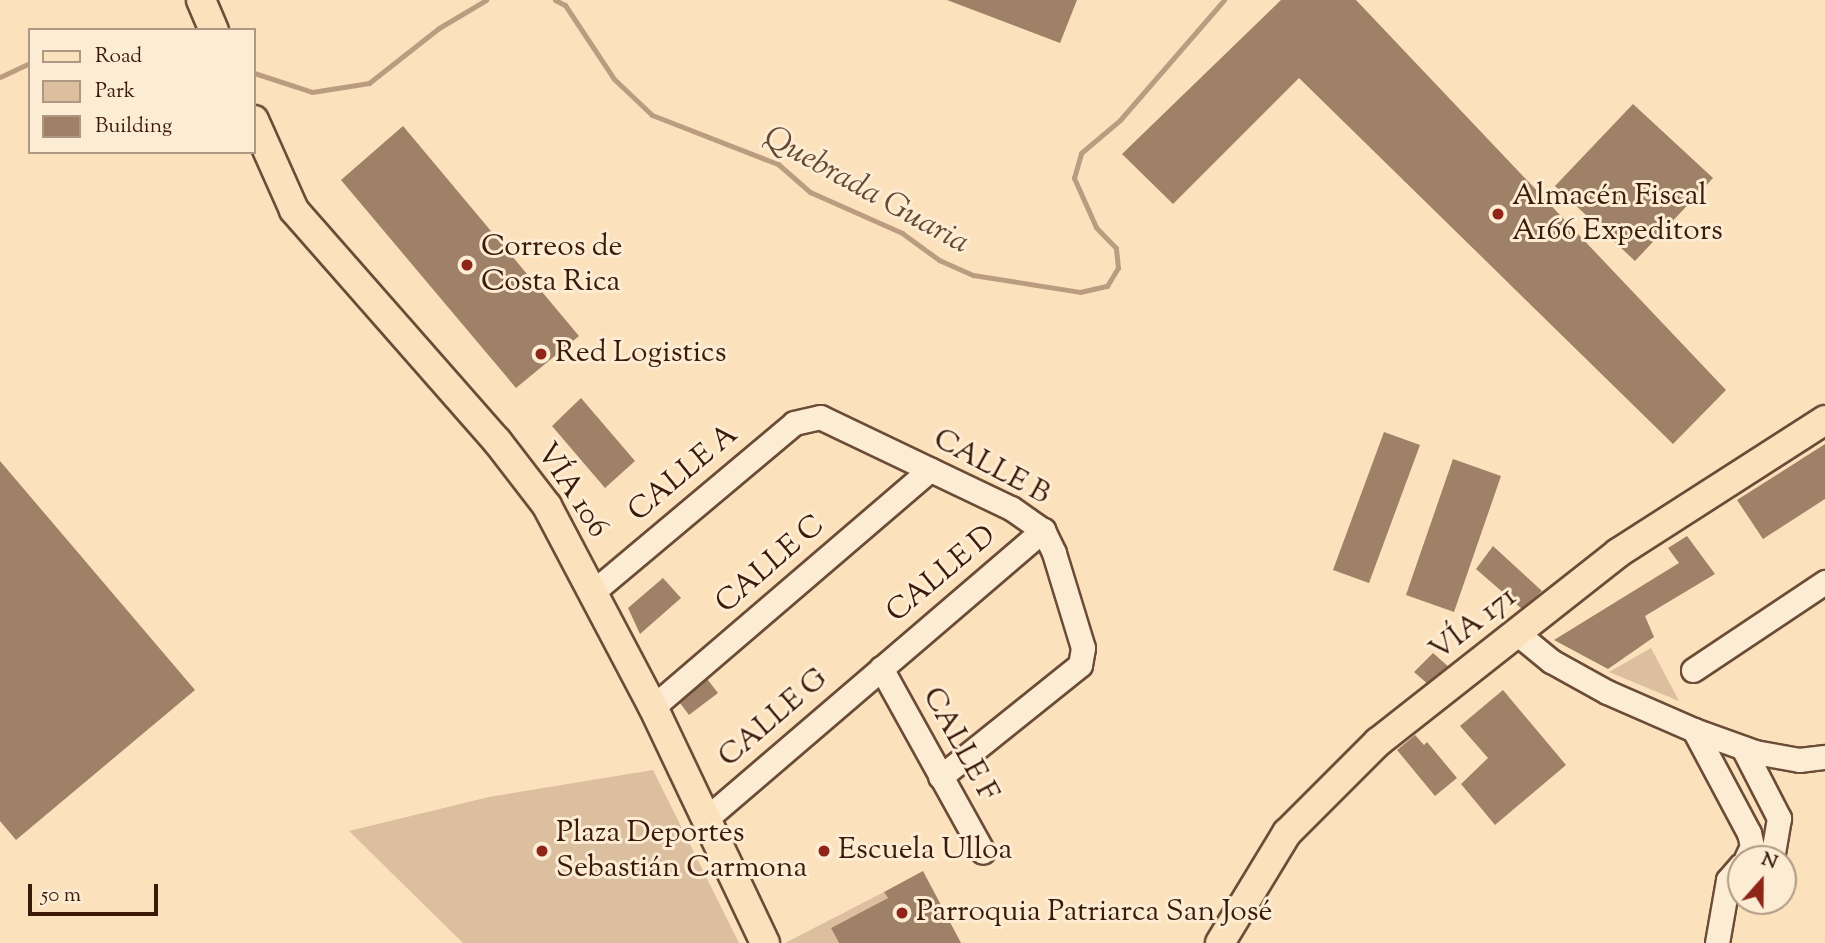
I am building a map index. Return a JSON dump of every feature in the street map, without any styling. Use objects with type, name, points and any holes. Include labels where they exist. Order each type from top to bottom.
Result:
[{"type":"main road","points":[[201,0],[213,28]]},
{"type":"main road","name":"VÍA 106","points":[[256,124],[294,210],[497,441],[547,506],[653,707],[765,943]]},
{"type":"main road","name":"VÍA 171","points":[[1220,943],[1287,833],[1319,797],[1378,743],[1618,553],[1825,419]]},
{"type":"street","name":"CALLE A","points":[[594,591],[794,423],[820,417]]},
{"type":"street","name":"CALLE B","points":[[820,417],[1012,508],[1043,530],[1083,649],[1080,665],[940,777]]},
{"type":"street","name":"CALLE C","points":[[653,707],[930,470]]},
{"type":"street","name":"CALLE D","points":[[881,668],[1043,530]]},
{"type":"street","points":[[1693,670],[1825,582]]},
{"type":"street","points":[[1518,634],[1551,661],[1607,692],[1694,730],[1744,748],[1799,760],[1825,757]]},
{"type":"street","name":"CALLE F","points":[[881,668],[983,852]]},
{"type":"street","name":"CALLE G","points":[[707,818],[881,668]]},
{"type":"street","points":[[1694,730],[1749,833],[1752,845]]},
{"type":"street","points":[[1744,748],[1779,818],[1774,845]]},
{"type":"street","points":[[1719,943],[1727,887]]},
{"type":"street","points":[[1719,943],[1732,915]]},
{"type":"green space","points":[[1651,648],[1679,701],[1609,672]]},
{"type":"green space","points":[[653,770],[739,943],[463,943],[349,831],[489,797]]},
{"type":"green space","points":[[884,892],[888,898],[831,928],[839,943],[785,943]]},
{"type":"building","points":[[947,0],[1077,0],[1060,43]]},
{"type":"building","name":"Almacén Fiscal A166 Expeditors","points":[[1281,0],[1356,0],[1726,390],[1673,444],[1299,78],[1173,204],[1122,154]]},
{"type":"building","points":[[1633,104],[1713,178],[1635,261],[1555,186]]},
{"type":"building","points":[[403,126],[579,336],[516,388],[341,180]]},
{"type":"building","points":[[581,398],[635,461],[605,488],[552,426]]},
{"type":"building","points":[[1384,432],[1420,445],[1369,583],[1333,570]]},
{"type":"building","points":[[1825,444],[1825,499],[1763,539],[1737,500]]},
{"type":"building","points":[[1453,459],[1501,476],[1454,612],[1406,595]]},
{"type":"building","points":[[0,461],[195,690],[16,840],[0,821]]},
{"type":"building","points":[[1687,536],[1715,574],[1645,616],[1654,637],[1608,669],[1554,640],[1679,563],[1668,548]]},
{"type":"building","points":[[1493,546],[1542,591],[1522,609],[1476,569]]},
{"type":"building","points":[[663,578],[681,598],[640,634],[628,608]]},
{"type":"building","points":[[1433,653],[1450,668],[1429,685],[1414,672]]},
{"type":"building","points":[[704,675],[718,693],[689,715],[680,703],[683,691]]},
{"type":"building","points":[[1503,690],[1566,765],[1495,825],[1461,784],[1488,758],[1460,726]]},
{"type":"building","points":[[1415,735],[1424,745],[1427,742],[1457,778],[1435,796],[1397,750]]},
{"type":"building","name":"Parroquia Patriarca San José","points":[[923,871],[961,943],[839,943],[831,928],[888,898],[884,892]]},
{"type":"waterway","name":"Quebrada Guaria","points":[[256,74],[312,92],[369,83],[439,28],[486,0]]},
{"type":"waterway","name":"Quebrada Guaria","points":[[555,0],[565,5],[614,79],[652,115],[778,164],[810,192],[902,233],[939,260],[973,275],[1080,292],[1107,286],[1118,268],[1116,248],[1096,227],[1074,178],[1081,153],[1120,120],[1224,0]]},
{"type":"waterway","name":"Quebrada Guaria","points":[[0,77],[28,64]]},
{"type":"place","name":"Almacén Fiscal A166 Expeditors","points":[[1498,214]]},
{"type":"place","name":"Correos de Costa Rica","points":[[467,265]]},
{"type":"place","name":"Red Logistics","points":[[541,354]]},
{"type":"place","name":"Plaza Deportes Sebastián Carmona","points":[[542,851]]},
{"type":"place","name":"Escuela Ulloa","points":[[824,851]]},
{"type":"place","name":"Parroquia Patriarca San José","points":[[902,913]]}]
